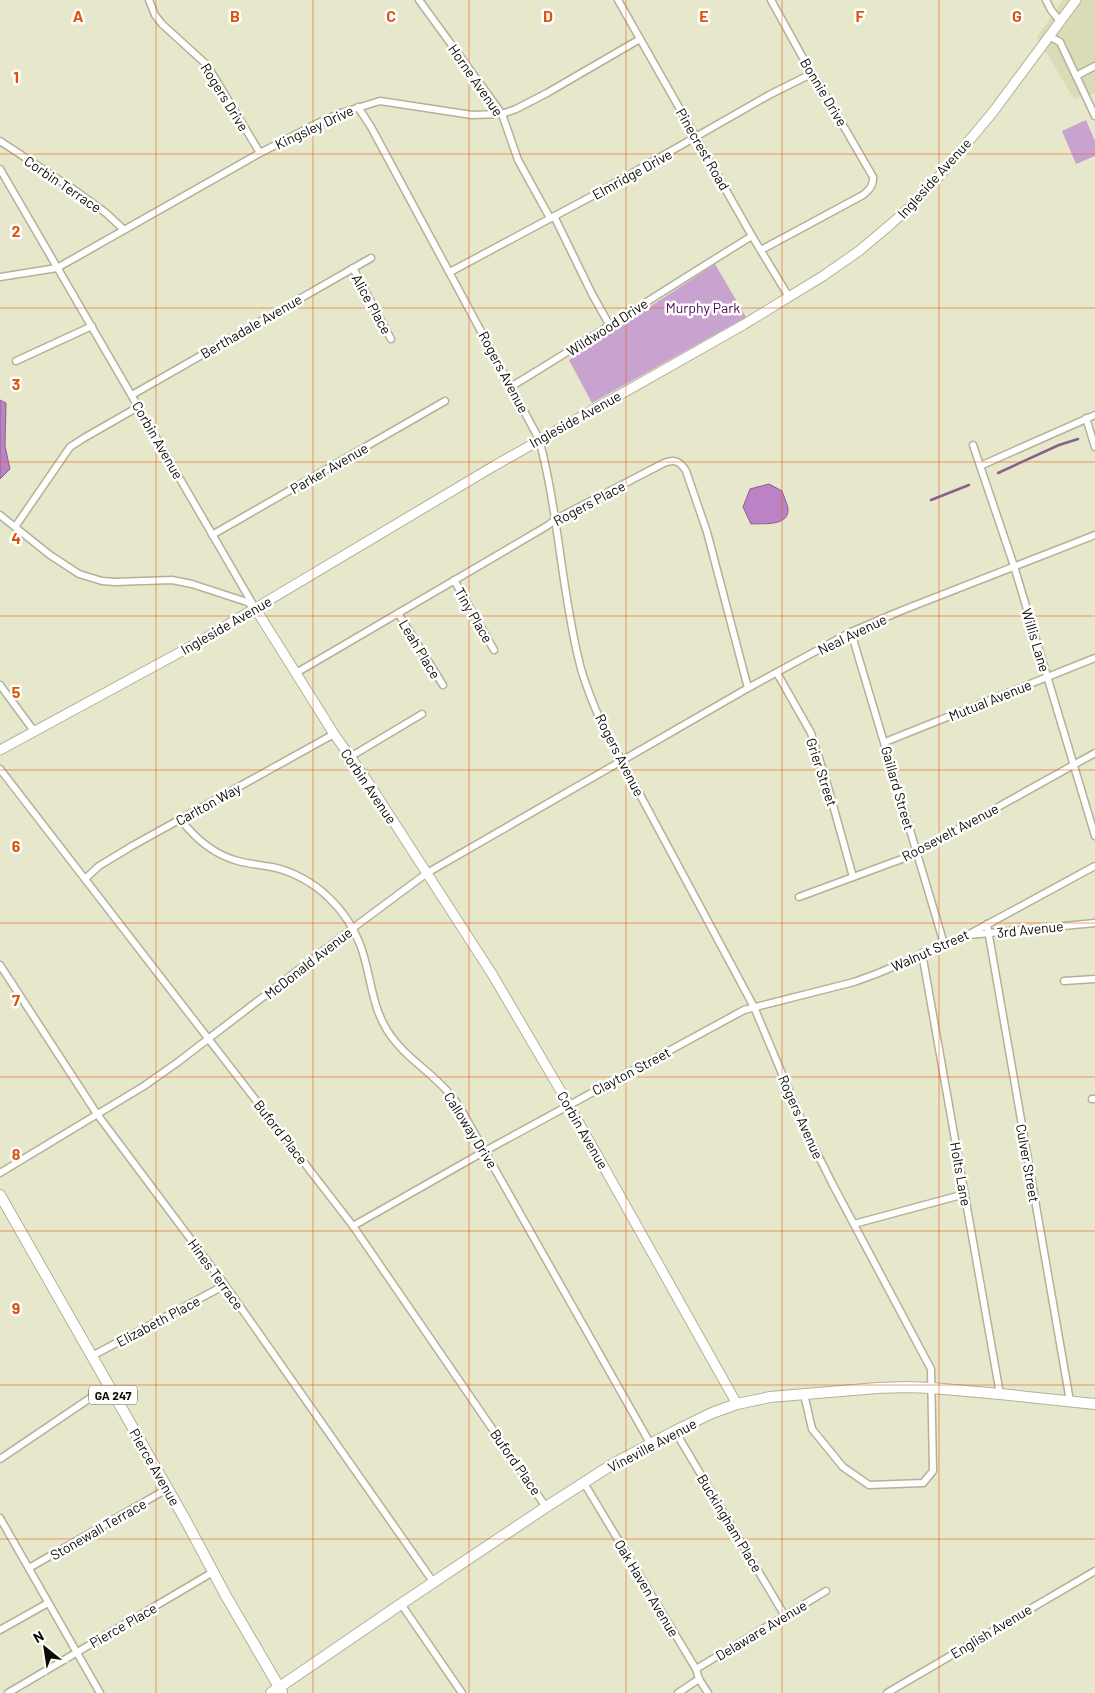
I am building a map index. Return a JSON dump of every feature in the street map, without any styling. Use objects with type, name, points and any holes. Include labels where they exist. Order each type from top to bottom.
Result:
[{"type":"main road","name":"Pierce Avenue","points":[[0,1195],[167,1489],[278,1692]]},
{"type":"main road","name":"Vineville Avenue","points":[[278,1692],[401,1604],[584,1483],[650,1443],[712,1413],[737,1404],[770,1397],[877,1388],[932,1388],[1095,1404]]},
{"type":"street","name":"Rogers Drive","points":[[149,0],[162,24],[207,65],[260,153]]},
{"type":"street","name":"Horne Avenue","points":[[419,0],[502,114],[518,160],[552,217],[610,326]]},
{"type":"street","name":"Pinecrest Road","points":[[618,0],[752,236],[789,297]]},
{"type":"street","name":"Bonnie Drive","points":[[761,250],[863,195],[869,191],[873,184],[873,177],[813,76],[771,0]]},
{"type":"street","points":[[1046,0],[1060,21]]},
{"type":"street","name":"Ingleside Avenue","points":[[0,750],[197,643],[539,439],[658,373],[823,276],[858,251],[913,204],[993,112],[1076,0]]},
{"type":"street","points":[[1049,36],[1060,42],[1095,116]]},
{"type":"street","name":"Kingsley Drive","points":[[0,278],[57,268],[260,153],[318,123],[358,107],[380,101],[472,115],[502,114],[540,96],[640,39]]},
{"type":"street","points":[[1076,76],[1095,66]]},
{"type":"street","name":"Elmridge Drive","points":[[450,272],[770,95],[807,76],[813,76]]},
{"type":"street","name":"Rogers Avenue","points":[[358,107],[376,136],[539,439],[550,481],[573,633],[580,666],[589,692],[601,722],[754,1008],[806,1131],[931,1370],[933,1471],[923,1483],[870,1485],[843,1467],[812,1429],[804,1394]]},
{"type":"street","name":"Corbin Terrace","points":[[0,141],[73,189],[106,213],[123,230]]},
{"type":"street","name":"Corbin Avenue","points":[[0,168],[255,608],[334,734],[492,974],[569,1105],[737,1404]]},
{"type":"street","name":"Wildwood Drive","points":[[512,386],[752,236]]},
{"type":"street","name":"Berthadale Avenue","points":[[132,395],[371,258]]},
{"type":"street","name":"Alice Place","points":[[353,268],[391,339]]},
{"type":"street","points":[[16,361],[92,326]]},
{"type":"street","name":"Parker Avenue","points":[[212,535],[445,401]]},
{"type":"street","points":[[15,527],[70,447],[138,408]]},
{"type":"street","points":[[980,466],[1095,415]]},
{"type":"street","points":[[1086,418],[1095,447]]},
{"type":"street","name":"Willis Lane","points":[[973,445],[1014,566],[1095,836]]},
{"type":"street","name":"Rogers Place","points":[[296,672],[556,519],[670,461],[681,463],[686,470],[707,532],[748,688]]},
{"type":"street","points":[[0,515],[70,569],[85,576],[102,581],[115,582],[172,580],[192,584],[247,602],[255,608]]},
{"type":"street","name":"Neal Avenue","points":[[622,761],[748,688],[851,632],[1095,535]]},
{"type":"street","name":"Tiny Place","points":[[454,580],[494,650]]},
{"type":"street","name":"Leah Place","points":[[398,613],[442,685]]},
{"type":"street","name":"Gaillard Street","points":[[851,632],[944,944]]},
{"type":"street","name":"Mutual Avenue","points":[[885,742],[1095,658]]},
{"type":"street","name":"Grier Street","points":[[777,672],[811,733],[853,877]]},
{"type":"street","points":[[0,685],[34,731]]},
{"type":"street","points":[[350,757],[422,714]]},
{"type":"street","name":"Carlton Way","points":[[85,879],[99,866],[124,851],[334,734]]},
{"type":"street","name":"Roosevelt Avenue","points":[[799,897],[910,856],[1095,753]]},
{"type":"street","name":"McDonald Avenue","points":[[0,1173],[144,1086],[209,1040],[427,873],[622,761]]},
{"type":"street","name":"Buford Place","points":[[0,769],[353,1226],[546,1507]]},
{"type":"street","name":"Calloway Drive","points":[[181,820],[191,833],[212,850],[236,861],[274,868],[302,878],[328,896],[344,914],[353,928],[361,948],[375,1006],[387,1030],[396,1044],[449,1092],[485,1150],[650,1443]]},
{"type":"street","name":"Walnut Street","points":[[754,1008],[854,982],[966,936],[1095,866]]},
{"type":"street","name":"3rd Avenue","points":[[966,936],[1095,923]]},
{"type":"street","name":"Culver Street","points":[[987,924],[1070,1401]]},
{"type":"street","name":"Holts Lane","points":[[922,954],[1000,1394]]},
{"type":"street","name":"Hines Terrace","points":[[0,965],[96,1114],[225,1285],[434,1583]]},
{"type":"street","points":[[1064,981],[1095,979]]},
{"type":"street","name":"Clayton Street","points":[[353,1226],[485,1150],[744,1010],[754,1008]]},
{"type":"street","points":[[854,1224],[965,1194]]},
{"type":"street","name":"Elizabeth Place","points":[[92,1356],[225,1285]]},
{"type":"street","points":[[0,1459],[108,1386]]},
{"type":"street","name":"Buckingham Place","points":[[675,1431],[785,1616]]},
{"type":"street","name":"Oak Haven Avenue","points":[[584,1483],[696,1669],[699,1679],[708,1693]]},
{"type":"street","name":"Stonewall Terrace","points":[[29,1568],[167,1489]]},
{"type":"street","points":[[0,1518],[100,1693]]},
{"type":"street","name":"English Avenue","points":[[887,1693],[1095,1571]]},
{"type":"street","name":"Pierce Place","points":[[8,1693],[213,1572]]},
{"type":"street","name":"Delaware Avenue","points":[[696,1669],[826,1591]]},
{"type":"street","points":[[0,1630],[48,1603]]},
{"type":"street","points":[[401,1604],[462,1693]]},
{"type":"street","points":[[678,1693],[699,1679]]},
{"type":"shaded area","points":[[1063,0],[1095,0],[1095,93],[1074,99],[1037,37]]},
{"type":"shaded area","points":[[0,400],[6,403],[5,446],[10,469],[0,479]]},
{"type":"shaded area","points":[[769,484],[782,491],[788,508],[787,515],[779,522],[751,524],[743,507],[750,489]]},
{"type":"green space","points":[[1086,120],[1095,141],[1095,156],[1076,164],[1062,131]]},
{"type":"green space","name":"Murphy Park","points":[[715,264],[746,317],[592,403],[569,360]]},
{"type":"waterway","points":[[998,473],[1059,445],[1078,439]]},
{"type":"waterway","points":[[931,500],[969,485]]}]
